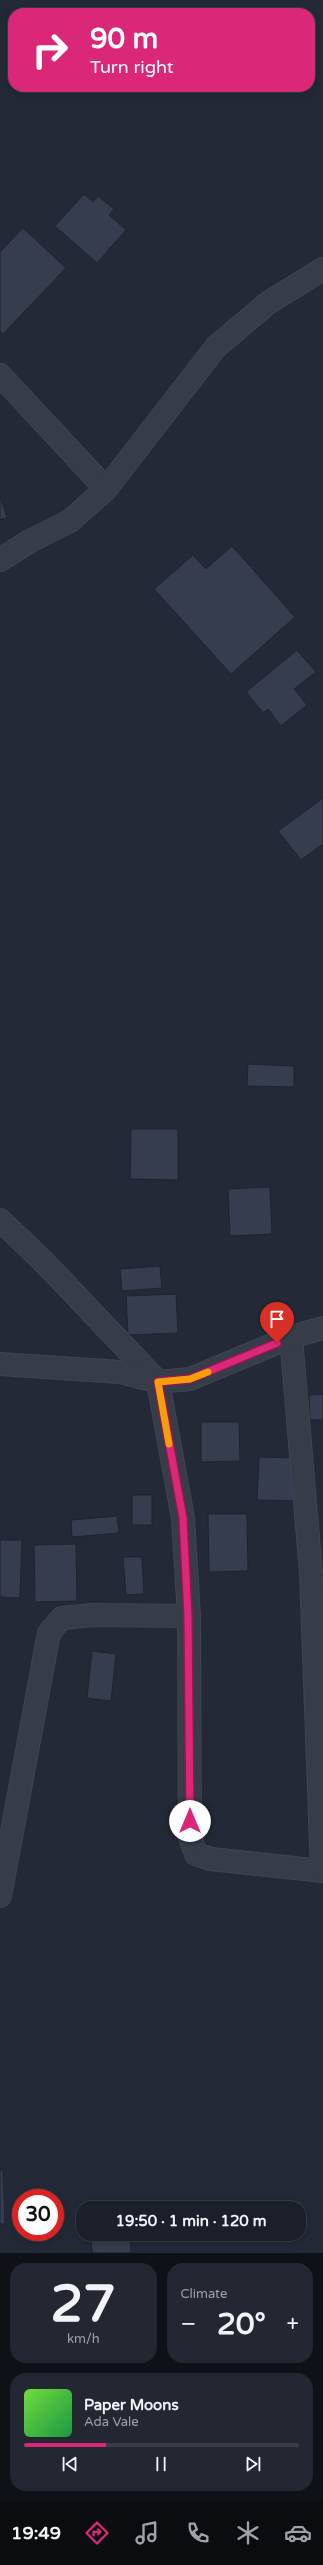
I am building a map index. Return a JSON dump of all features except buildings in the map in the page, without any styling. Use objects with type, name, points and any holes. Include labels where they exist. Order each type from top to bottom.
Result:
[{"type":"street","points":[[0,560],[30,541],[70,521],[106,489],[216,347],[268,303],[323,269]]},
{"type":"street","points":[[0,375],[106,489]]},
{"type":"street","points":[[0,1220],[45,1264],[158,1382],[183,1518],[188,1616],[190,1836],[196,1854],[211,1859],[322,1871],[311,1573],[291,1337]]},
{"type":"street","points":[[0,1364],[120,1372],[158,1382],[190,1379],[291,1337],[323,1328]]},
{"type":"street","points":[[0,1896],[49,1633],[62,1618],[93,1615],[188,1616]]},
{"type":"slow traffic","points":[[169,1444],[158,1382],[190,1379],[208,1372]]},
{"type":"route","points":[[190,1821],[188,1616],[183,1518],[158,1382],[190,1379],[277,1343]]}]
